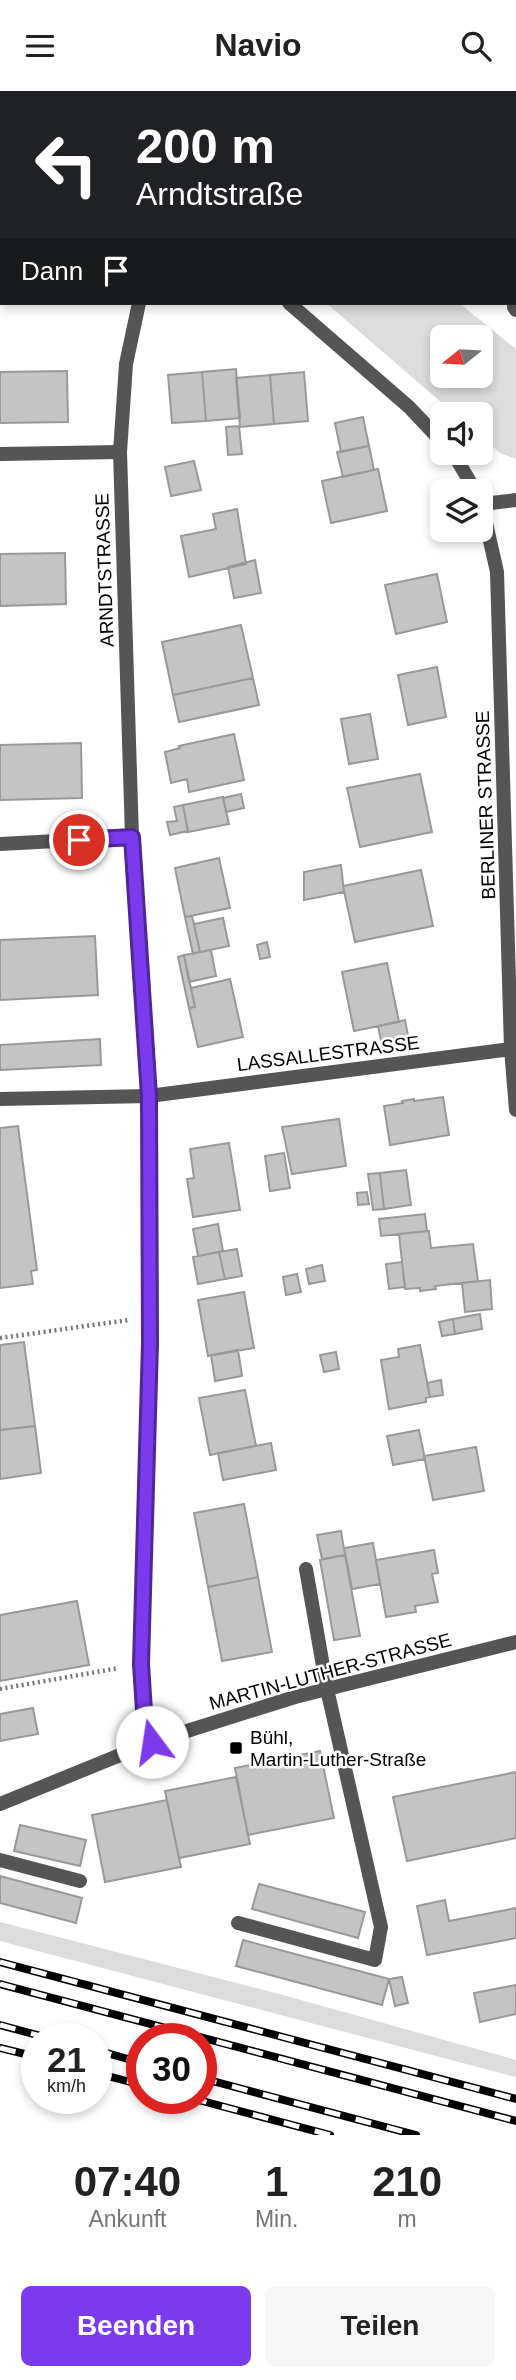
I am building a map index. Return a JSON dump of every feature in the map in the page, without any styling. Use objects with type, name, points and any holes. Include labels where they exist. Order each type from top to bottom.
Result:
[{"type":"street","name":"ARNDTSTRASSE","points":[[139,305],[126,364],[120,452],[132,837],[149,1096],[151,1319],[141,1664],[144,1711],[152,1742]]},
{"type":"street","points":[[291,305],[409,407],[430,429]]},
{"type":"street","points":[[0,454],[120,452]]},
{"type":"street","points":[[493,499],[516,500]]},
{"type":"street","name":"BERLINER STRASSE","points":[[490,542],[497,572],[513,1031],[511,1049],[516,1110]]},
{"type":"street","points":[[0,844],[132,837]]},
{"type":"street","name":"LASSALLESTRASSE","points":[[0,1099],[149,1096],[511,1049]]},
{"type":"street","points":[[238,1923],[375,1960],[381,1927],[327,1689],[306,1569]]},
{"type":"street","name":"MARTIN-LUTHER-STRASSE","points":[[0,1804],[152,1742],[327,1689],[516,1642]]},
{"type":"street","points":[[0,1860],[80,1881]]},
{"type":"path","points":[[0,1338],[123,1320],[151,1319]]},
{"type":"path","points":[[0,1689],[141,1664]]},
{"type":"shaded area","points":[[328,305],[461,305],[486,325],[430,325],[430,389],[494,389],[494,331],[516,349],[516,459],[500,453],[493,447],[493,402],[441,402]]},
{"type":"shaded area","points":[[0,1922],[283,1995],[516,2060],[516,2077],[0,1941]]},
{"type":"building","points":[[236,369],[240,418],[206,421],[202,372]]},
{"type":"building","points":[[67,371],[68,422],[0,423],[0,372]]},
{"type":"building","points":[[202,372],[206,421],[172,423],[168,375]]},
{"type":"building","points":[[304,372],[308,421],[274,424],[270,375]]},
{"type":"building","points":[[270,375],[274,424],[240,427],[236,378]]},
{"type":"building","points":[[363,417],[369,446],[341,452],[335,423]]},
{"type":"building","points":[[239,426],[242,454],[228,455],[226,427]]},
{"type":"building","points":[[369,446],[374,470],[343,477],[337,452]]},
{"type":"building","points":[[194,461],[201,490],[171,496],[165,467]]},
{"type":"building","points":[[378,469],[387,511],[331,523],[322,481]]},
{"type":"building","points":[[237,509],[246,564],[189,577],[181,536],[216,529],[213,514]]},
{"type":"building","points":[[65,553],[66,604],[0,606],[0,554]]},
{"type":"building","points":[[255,560],[261,593],[234,598],[228,567]]},
{"type":"building","points":[[437,574],[447,622],[396,634],[385,585]]},
{"type":"building","points":[[241,625],[253,678],[173,695],[162,642]]},
{"type":"building","points":[[437,667],[446,717],[408,725],[398,675]]},
{"type":"building","points":[[253,678],[259,705],[179,722],[173,695]]},
{"type":"building","points":[[370,714],[378,759],[349,764],[341,719]]},
{"type":"building","points":[[234,734],[244,780],[189,792],[187,779],[171,783],[165,752],[180,748],[179,746]]},
{"type":"building","points":[[81,743],[82,798],[0,800],[0,745]]},
{"type":"building","points":[[420,774],[432,832],[360,847],[347,788]]},
{"type":"building","points":[[241,794],[244,808],[226,812],[223,798]]},
{"type":"building","points":[[223,797],[229,824],[188,832],[183,805]]},
{"type":"building","points":[[183,805],[188,831],[170,835],[167,822],[177,821],[174,807]]},
{"type":"building","points":[[219,858],[230,908],[185,917],[175,868]]},
{"type":"building","points":[[341,865],[344,892],[304,900],[304,872]]},
{"type":"building","points":[[421,870],[433,926],[355,942],[343,886]]},
{"type":"building","points":[[192,916],[200,952],[193,954],[185,917]]},
{"type":"building","points":[[223,918],[229,946],[200,952],[194,924]]},
{"type":"building","points":[[95,936],[98,995],[0,1000],[0,940]]},
{"type":"building","points":[[267,942],[270,957],[260,959],[257,945]]},
{"type":"building","points":[[211,950],[216,976],[189,982],[184,955]]},
{"type":"building","points":[[184,955],[195,1007],[189,1008],[178,957]]},
{"type":"building","points":[[387,963],[399,1022],[354,1031],[342,972]]},
{"type":"building","points":[[230,979],[243,1037],[198,1047],[189,1008],[195,1007],[191,988]]},
{"type":"building","points":[[405,1020],[410,1046],[383,1050],[378,1026]]},
{"type":"building","points":[[100,1039],[101,1065],[0,1070],[0,1045]]},
{"type":"building","points":[[443,1097],[449,1135],[390,1145],[384,1106],[414,1099]]},
{"type":"building","points":[[339,1119],[346,1166],[292,1174],[282,1127]]},
{"type":"building","points":[[18,1126],[37,1270],[31,1271],[33,1284],[0,1288],[0,1128]]},
{"type":"building","points":[[229,1143],[240,1210],[193,1217],[187,1179],[194,1178],[190,1149]]},
{"type":"building","points":[[284,1153],[290,1188],[270,1191],[265,1156]]},
{"type":"building","points":[[406,1170],[411,1205],[384,1209],[380,1173]]},
{"type":"building","points":[[380,1173],[384,1209],[373,1210],[368,1174]]},
{"type":"building","points":[[367,1192],[369,1204],[358,1205],[357,1193]]},
{"type":"building","points":[[425,1214],[427,1231],[381,1236],[379,1219]]},
{"type":"building","points":[[218,1224],[223,1251],[198,1256],[193,1229]]},
{"type":"building","points":[[429,1231],[431,1248],[473,1244],[478,1281],[435,1286],[436,1289],[420,1291],[420,1288],[405,1289],[399,1234]]},
{"type":"building","points":[[237,1249],[242,1276],[225,1279],[219,1252]]},
{"type":"building","points":[[219,1252],[225,1279],[198,1284],[193,1257]]},
{"type":"building","points":[[402,1262],[405,1287],[389,1289],[386,1264]]},
{"type":"building","points":[[322,1265],[325,1281],[309,1284],[306,1269]]},
{"type":"building","points":[[297,1274],[301,1292],[286,1295],[283,1277]]},
{"type":"building","points":[[490,1280],[492,1309],[465,1312],[462,1283]]},
{"type":"building","points":[[244,1292],[254,1348],[208,1356],[198,1300]]},
{"type":"building","points":[[480,1314],[482,1329],[455,1334],[453,1319]]},
{"type":"building","points":[[453,1319],[455,1334],[442,1336],[439,1322]]},
{"type":"building","points":[[24,1342],[35,1426],[0,1430],[0,1345]]},
{"type":"building","points":[[420,1345],[430,1397],[426,1398],[426,1402],[389,1409],[381,1360],[399,1357],[398,1349]]},
{"type":"building","points":[[238,1350],[242,1376],[215,1381],[211,1355]]},
{"type":"building","points":[[336,1352],[339,1369],[324,1372],[320,1355]]},
{"type":"building","points":[[441,1380],[443,1395],[430,1397],[427,1383]]},
{"type":"building","points":[[245,1390],[256,1446],[210,1455],[199,1398]]},
{"type":"building","points":[[35,1426],[41,1473],[0,1479],[0,1430]]},
{"type":"building","points":[[419,1430],[425,1459],[393,1465],[387,1436]]},
{"type":"building","points":[[271,1443],[276,1470],[223,1480],[218,1453]]},
{"type":"building","points":[[476,1447],[484,1491],[433,1500],[424,1456]]},
{"type":"building","points":[[244,1504],[258,1577],[208,1587],[194,1513]]},
{"type":"building","points":[[341,1531],[345,1555],[322,1559],[317,1535]]},
{"type":"building","points":[[373,1543],[380,1584],[352,1589],[344,1548]]},
{"type":"building","points":[[434,1550],[438,1573],[432,1574],[438,1602],[415,1606],[416,1612],[386,1617],[376,1560]]},
{"type":"building","points":[[345,1555],[360,1636],[334,1640],[320,1560]]},
{"type":"building","points":[[258,1577],[272,1652],[222,1661],[208,1587]]},
{"type":"building","points":[[77,1601],[89,1665],[0,1681],[0,1615]]},
{"type":"building","points":[[33,1708],[38,1734],[0,1741],[0,1714]]},
{"type":"building","points":[[320,1751],[334,1818],[248,1835],[235,1768]]},
{"type":"building","points":[[516,1772],[516,1838],[407,1861],[393,1797]]},
{"type":"building","points":[[236,1777],[250,1844],[179,1858],[165,1791]]},
{"type":"building","points":[[167,1800],[181,1867],[105,1882],[92,1815]]},
{"type":"building","points":[[20,1825],[86,1840],[80,1866],[14,1851]]},
{"type":"building","points":[[0,1876],[82,1898],[76,1923],[0,1903]]},
{"type":"building","points":[[259,1884],[365,1912],[358,1938],[252,1909]]},
{"type":"building","points":[[445,1900],[449,1921],[516,1908],[516,1938],[427,1955],[417,1906]]},
{"type":"building","points":[[243,1940],[389,1979],[382,2005],[236,1966]]},
{"type":"building","points":[[402,1977],[408,2003],[395,2006],[389,1979]]},
{"type":"building","points":[[516,1985],[516,2014],[480,2022],[474,1993]]},
{"type":"railway","points":[[0,1962],[516,2099]]},
{"type":"railway","points":[[0,1984],[516,2121]]},
{"type":"railway","points":[[0,2025],[21,2031]]},
{"type":"railway","points":[[0,2048],[21,2053]]},
{"type":"railway","points":[[112,2055],[126,2058]]},
{"type":"railway","points":[[112,2077],[126,2081]]},
{"type":"railway","points":[[217,2082],[416,2135]]},
{"type":"railway","points":[[217,2105],[330,2135]]},
{"type":"place","name":"Bühl, Martin-Luther-Straße","points":[[236,1748]]},
{"type":"route","points":[[79,840],[132,837],[149,1096],[150,1343],[141,1664],[144,1711],[152,1742]]}]
